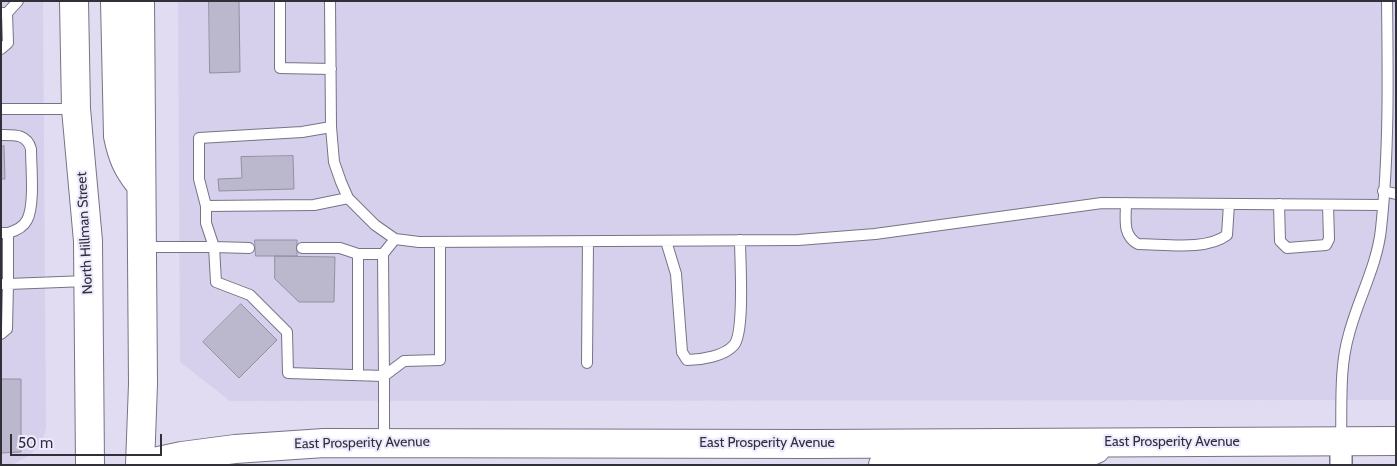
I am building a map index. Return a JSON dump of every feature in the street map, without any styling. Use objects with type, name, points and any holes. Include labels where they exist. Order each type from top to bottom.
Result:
[{"type":"main road","name":"North Hillman Street","points":[[74,1],[76,109],[88,241],[90,465]]},
{"type":"main road","points":[[115,1],[118,136],[122,155],[129,170],[140,185]]},
{"type":"main road","points":[[140,1],[142,412],[140,465]]},
{"type":"main road","name":"East Prosperity Avenue","points":[[140,465],[182,456],[278,445],[384,442],[1108,443],[1341,453],[1396,441]]},
{"type":"main road","points":[[883,465],[1046,464],[1076,458],[1108,443]]},
{"type":"main road","points":[[790,465],[813,444]]},
{"type":"lane","points":[[1,49],[8,43],[4,13],[18,1]]},
{"type":"lane","points":[[280,1],[280,68],[331,69]]},
{"type":"lane","points":[[330,1],[331,128],[334,162],[348,198],[375,225],[395,239],[419,242],[798,240],[865,234],[1102,203],[1382,205]]},
{"type":"lane","points":[[1341,453],[1343,362],[1349,334],[1374,262],[1381,231],[1392,49],[1387,1]]},
{"type":"lane","points":[[1,109],[76,109]]},
{"type":"lane","points":[[331,128],[302,132],[199,138],[199,179],[206,206],[206,223],[214,247],[216,282],[250,295],[287,332],[288,374],[384,376],[404,361],[440,360],[440,242]]},
{"type":"lane","points":[[1,135],[24,137],[29,142],[31,149],[30,211],[26,222],[17,230],[4,233],[4,284],[7,329],[1,334]]},
{"type":"lane","points":[[1383,191],[1396,194]]},
{"type":"lane","points":[[206,206],[314,205],[348,198]]},
{"type":"lane","points":[[1126,203],[1126,232],[1130,240],[1138,244],[1207,244],[1219,241],[1227,235],[1229,204]]},
{"type":"lane","points":[[1279,204],[1280,241],[1287,248],[1326,245],[1329,239],[1328,205]]},
{"type":"lane","points":[[384,442],[383,254],[395,239]]},
{"type":"lane","points":[[666,241],[676,274],[682,352],[687,360],[696,360],[727,352],[736,344],[740,329],[740,240]]},
{"type":"lane","points":[[587,363],[588,242]]},
{"type":"lane","points":[[141,247],[249,248]]},
{"type":"lane","points":[[302,248],[340,248],[358,254],[383,254]]},
{"type":"lane","points":[[358,254],[358,375]]},
{"type":"lane","points":[[4,284],[88,281]]},
{"type":"shaded area","points":[[1,1],[43,1],[46,428],[42,442],[30,455],[12,465],[1,465]]},
{"type":"shaded area","points":[[178,1],[1396,1],[1396,400],[230,401],[180,362]]},
{"type":"building","points":[[209,1],[239,1],[240,72],[210,73]]},
{"type":"building","points":[[4,146],[5,179],[1,179],[1,147]]},
{"type":"building","points":[[293,156],[294,189],[219,191],[218,179],[242,178],[241,157]]},
{"type":"building","points":[[255,240],[297,240],[297,256],[256,256]]},
{"type":"building","points":[[275,256],[335,257],[334,302],[299,302],[275,279]]},
{"type":"building","points":[[241,304],[277,340],[239,378],[203,342]]},
{"type":"building","points":[[1,379],[21,379],[21,452],[1,453]]}]
